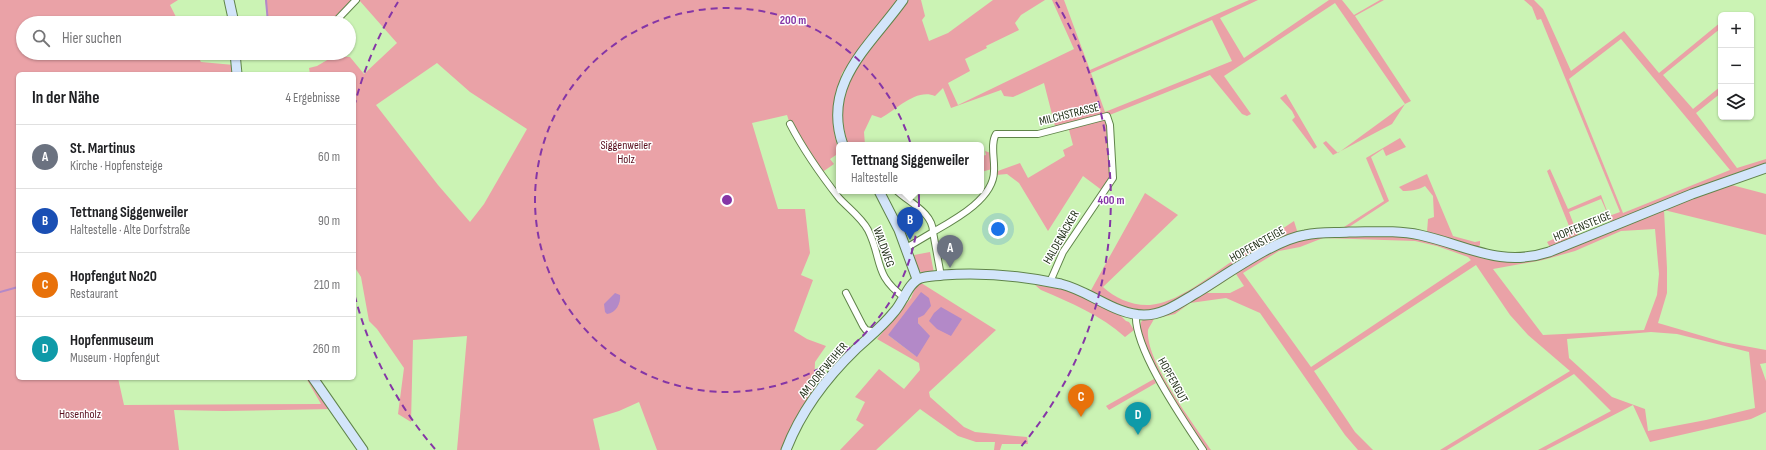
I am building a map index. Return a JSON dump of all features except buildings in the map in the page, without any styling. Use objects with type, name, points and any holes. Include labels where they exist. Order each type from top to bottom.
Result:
[{"type":"street","points":[[229,0],[232,16]]},
{"type":"street","points":[[341,16],[356,0]]},
{"type":"street","points":[[842,142],[838,116],[839,98],[844,81],[861,53],[903,0]]},
{"type":"street","points":[[236,60],[237,72]]},
{"type":"street","name":"MILCHSTRASSE","points":[[984,192],[990,185],[994,172],[993,151],[996,134],[1043,133],[1107,116]]},
{"type":"street","name":"HALDENÄCKER","points":[[1050,282],[1063,252],[1113,178],[1110,125],[1107,116]]},
{"type":"street","name":"WALDWEG","points":[[790,124],[806,151],[836,194]]},
{"type":"street","name":"HOPFENSTEIGE","points":[[918,279],[941,276],[983,274],[1050,282],[1076,288],[1125,312],[1148,315],[1170,308],[1263,252],[1290,238],[1303,235],[1368,232],[1408,233],[1434,238],[1486,255],[1524,258],[1549,252],[1766,168]]},
{"type":"street","name":"WALDWEG","points":[[836,194],[865,226],[880,268],[888,284],[905,298]]},
{"type":"street","points":[[881,194],[888,206],[918,279]]},
{"type":"street","points":[[901,194],[928,217],[932,223],[941,276]]},
{"type":"street","name":"MILCHSTRASSE","points":[[933,232],[967,212],[982,194]]},
{"type":"street","points":[[906,248],[933,232]]},
{"type":"street","name":"AM DORFWEIHER","points":[[786,450],[797,423],[821,388],[843,363],[890,317],[905,298],[912,284],[918,279]]},
{"type":"street","points":[[846,293],[863,326],[866,330],[875,332]]},
{"type":"street","name":"HOPFENGUT","points":[[1136,314],[1138,330],[1151,363],[1179,415],[1203,450]]},
{"type":"street","points":[[314,380],[363,450]]},
{"type":"green space","name":"Hosenholz","points":[[0,0],[178,0],[170,5],[176,16],[16,16],[16,60],[200,60],[201,62],[234,65],[235,72],[16,72],[16,380],[118,380],[124,405],[321,404],[307,380],[312,380],[332,409],[224,411],[174,410],[179,450],[0,450]]},
{"type":"green space","points":[[265,0],[355,0],[338,16],[268,16]]},
{"type":"green space","name":"Siggenweiler Holz","points":[[359,0],[899,0],[842,73],[834,104],[836,155],[830,159],[834,164],[821,173],[790,124],[787,115],[752,123],[778,209],[805,209],[810,253],[801,275],[813,280],[794,331],[807,339],[826,346],[815,362],[814,389],[816,390],[782,450],[657,450],[639,402],[619,411],[593,419],[600,450],[457,450],[467,336],[413,340],[411,422],[398,414],[404,368],[377,329],[369,321],[361,277],[356,269],[356,72],[310,72],[309,68],[317,66],[327,60],[352,60],[364,74],[397,43]],"holes":[[[437,63],[470,92],[527,129],[484,204],[470,222],[438,185],[376,105]]]},
{"type":"green space","points":[[908,0],[921,0],[925,16],[922,20],[929,41],[948,33],[993,0],[1045,0],[1021,15],[1015,23],[1019,30],[986,46],[987,48],[965,59],[970,71],[948,83],[958,105],[1074,49],[1052,0],[1064,0],[1090,70],[1249,0],[1258,0],[1220,18],[1244,58],[1329,0],[1342,0],[1354,15],[1380,0],[1384,0],[1355,16],[1411,101],[1405,104],[1335,3],[1224,76],[1251,114],[1247,116],[1242,114],[1210,75],[1107,116],[1113,175],[1103,191],[1083,176],[1048,231],[1019,183],[1007,174],[996,175],[995,172],[1020,163],[1028,178],[1065,156],[1063,150],[1073,145],[1068,126],[1056,130],[1044,83],[1013,97],[1004,96],[1001,90],[951,108],[943,88],[935,96],[928,94],[914,97],[881,118],[872,115],[864,132],[865,142],[847,142],[843,120],[843,99],[849,81],[857,65],[895,19]],"holes":[[[1212,20],[1232,61],[1105,112],[1091,73]]]},
{"type":"green space","points":[[1524,0],[1534,0],[1543,9],[1571,71],[1624,31],[1659,73],[1718,24],[1718,30],[1663,75],[1693,109],[1718,88],[1718,95],[1696,113],[1737,168],[1766,159],[1766,164],[1733,174],[1612,224],[1601,199],[1569,212],[1579,238],[1551,249],[1547,242],[1571,231],[1547,171],[1550,169],[1568,209],[1601,195],[1609,216],[1620,212],[1541,19],[1537,20],[1532,7]],"holes":[[[1621,39],[1730,170],[1623,213],[1569,79]]]},
{"type":"green space","points":[[1286,94],[1317,147],[1314,149],[1292,120],[1295,117],[1292,111],[1280,98]]},
{"type":"green space","points":[[1405,104],[1392,124],[1341,151]]},
{"type":"green space","points":[[1400,138],[1406,147],[1386,156],[1383,149],[1371,157],[1389,201],[1346,229],[1341,229],[1384,201],[1366,158]]},
{"type":"green space","points":[[1326,141],[1338,153],[1333,155],[1323,143]]},
{"type":"green space","points":[[985,151],[991,153],[992,169],[984,171],[984,155],[986,155]]},
{"type":"green space","points":[[1427,174],[1453,236],[1475,242],[1480,241],[1480,245],[1478,247],[1427,232],[1428,219],[1434,217],[1433,196],[1425,186],[1406,191],[1403,191],[1399,187]]},
{"type":"green space","points":[[1728,184],[1766,194],[1766,235],[1664,210],[1667,293],[1658,323],[1723,342],[1766,350],[1766,363],[1760,364],[1766,381],[1766,412],[1751,419],[1650,442],[1633,405],[1546,450],[1538,450],[1611,411],[1574,374],[1447,450],[1440,450],[1570,371],[1528,335],[1510,315],[1476,265],[1314,371],[1355,432],[1373,450],[1358,450],[1345,435],[1260,313],[1226,298],[1190,303],[1175,314],[1154,319],[1148,330],[1149,343],[1154,358],[1172,392],[1211,450],[1205,450],[1170,395],[1149,354],[1140,329],[1141,322],[1145,317],[1288,243],[1324,235],[1402,236],[1432,240],[1485,259],[1509,261]],"holes":[[[1655,229],[1659,274],[1657,295],[1644,330],[1543,335],[1493,269],[1543,260],[1575,251],[1621,231]],[[1323,238],[1415,241],[1437,246],[1468,257],[1471,260],[1311,367],[1243,273],[1279,251],[1300,247]],[[1236,274],[1244,286],[1230,293],[1207,293]],[[1651,332],[1677,334],[1749,352],[1755,408],[1706,420],[1648,431],[1645,409],[1612,397],[1569,358],[1567,339]]]},
{"type":"green space","points":[[1145,193],[1178,215],[1103,287],[1118,298],[1130,303],[1150,305],[1170,300],[1180,295],[1201,283],[1294,221],[1298,234],[1169,305],[1148,312],[1122,308],[1090,292]]},
{"type":"green space","points":[[930,252],[934,273],[923,274],[917,268],[914,255]]},
{"type":"green space","points":[[918,281],[996,330],[929,392],[930,397],[964,427],[975,432],[1027,437],[1028,444],[1002,444],[1000,450],[994,450],[995,442],[976,442],[958,436],[920,409],[876,450],[840,450],[864,425],[856,420],[865,402],[855,397],[879,369],[904,389],[920,370],[919,363],[877,339],[911,298]],"holes":[[[931,306],[918,318],[918,323],[929,336],[916,356],[888,335]]]},
{"type":"green space","points":[[1035,285],[1070,290],[1119,314],[1129,322],[1134,330],[1125,337],[1116,329],[1096,316],[1041,290]]},
{"type":"green space","points":[[1154,379],[1156,383],[1109,410],[1106,406]]},
{"type":"shaded area","points":[[921,292],[929,298],[931,306],[924,315],[918,318],[918,323],[930,336],[917,357],[888,335]]},
{"type":"shaded area","points":[[615,293],[620,295],[619,304],[613,312],[607,314],[605,312],[604,304]]},
{"type":"shaded area","points":[[941,307],[962,319],[951,336],[937,329],[929,321],[934,313]]},
{"type":"waterway","points":[[266,0],[267,16]]},
{"type":"waterway","points":[[0,292],[16,288]]},
{"type":"place","name":"Tettnang Siggenweiler","points":[[910,240]]},
{"type":"place","name":"St. Martinus","points":[[950,268]]},
{"type":"place","name":"Hopfengut No20","points":[[1081,417]]},
{"type":"place","name":"Hopfenmuseum","points":[[1138,435]]}]
